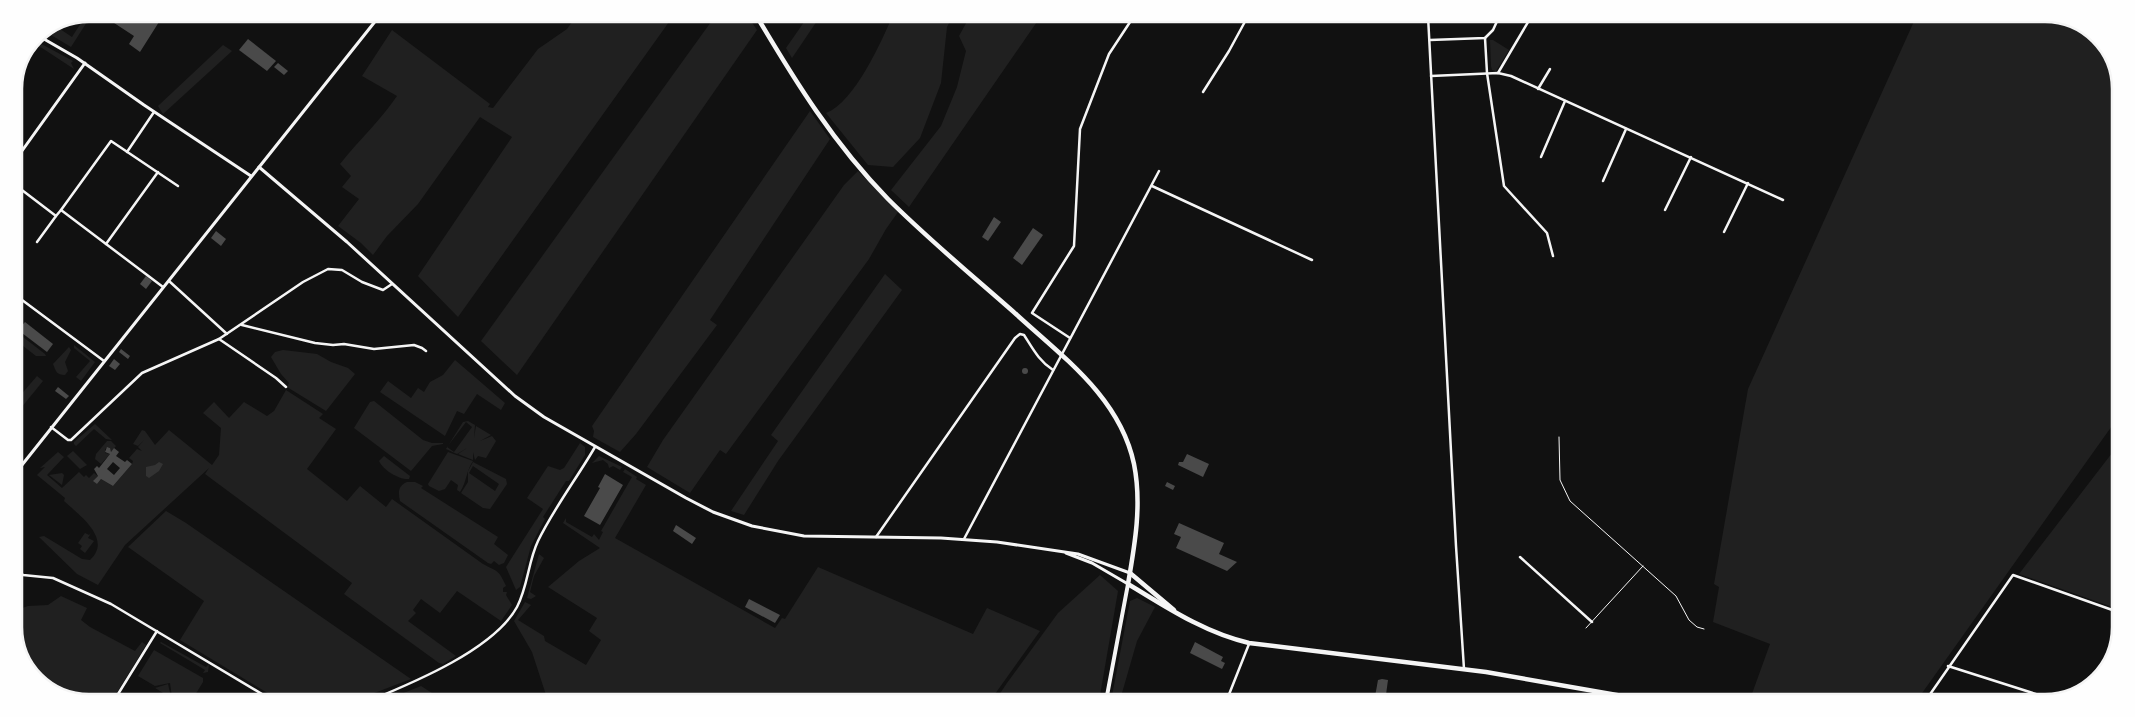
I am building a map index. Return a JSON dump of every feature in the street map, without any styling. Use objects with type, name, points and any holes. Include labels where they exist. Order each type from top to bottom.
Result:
[{"type":"main road","points":[[760,22],[813,108],[858,167],[913,222],[1083,376],[1104,400],[1115,417],[1131,453],[1138,489],[1138,504],[1130,573],[1107,694]]},
{"type":"main road","points":[[1130,573],[1175,611]]},
{"type":"main road","points":[[1128,584],[1215,632],[1250,643],[1530,678],[1615,694]]},
{"type":"street","points":[[23,464],[375,22]]},
{"type":"street","points":[[1070,338],[1032,313],[1074,246],[1080,129],[1108,54],[1130,22]]},
{"type":"street","points":[[1203,92],[1245,22]]},
{"type":"street","points":[[1428,22],[1455,538],[1464,669]]},
{"type":"street","points":[[1430,40],[1485,38],[1493,30],[1496,22]]},
{"type":"street","points":[[1498,73],[1527,22]]},
{"type":"street","points":[[1485,38],[1487,73],[1504,186],[1547,233],[1553,256]]},
{"type":"street","points":[[46,39],[57,44],[154,112],[251,176]]},
{"type":"street","points":[[22,151],[85,63]]},
{"type":"street","points":[[1538,89],[1550,69]]},
{"type":"street","points":[[1432,76],[1487,73],[1511,76],[1783,200]]},
{"type":"street","points":[[1541,157],[1565,101]]},
{"type":"street","points":[[127,152],[154,112]]},
{"type":"street","points":[[1602,181],[1626,129]]},
{"type":"street","points":[[36,242],[111,141],[178,186]]},
{"type":"street","points":[[1665,210],[1691,157]]},
{"type":"street","points":[[259,166],[330,227],[515,396],[544,417],[703,507],[745,524],[804,536],[964,539],[1093,558],[1130,573]]},
{"type":"street","points":[[964,539],[1159,171]]},
{"type":"street","points":[[106,244],[158,172]]},
{"type":"street","points":[[1724,232],[1748,183]]},
{"type":"street","points":[[1152,186],[1312,260]]},
{"type":"street","points":[[22,190],[56,216]]},
{"type":"street","points":[[61,210],[163,287]]},
{"type":"street","points":[[52,427],[70,440],[142,373],[219,339],[303,282],[328,269],[342,270],[362,282],[383,290],[392,284]]},
{"type":"street","points":[[168,280],[227,334]]},
{"type":"street","points":[[22,300],[104,361]]},
{"type":"street","points":[[242,325],[315,343],[344,344],[374,349],[414,345],[426,351]]},
{"type":"street","points":[[876,537],[1015,338],[1020,334],[1024,335],[1044,364],[1053,370]]},
{"type":"street","points":[[219,339],[286,387]]},
{"type":"street","points":[[386,694],[441,669],[501,627],[511,616],[520,599],[538,542],[596,447]]},
{"type":"street","points":[[1061,552],[1092,563],[1128,584]]},
{"type":"street","points":[[1520,557],[1592,622]]},
{"type":"street","points":[[23,575],[53,578],[111,604],[262,694]]},
{"type":"street","points":[[1930,694],[2013,575],[2112,610]]},
{"type":"street","points":[[118,694],[157,631]]},
{"type":"street","points":[[1229,694],[1250,643]]},
{"type":"street","points":[[1948,666],[2036,694]]},
{"type":"lane","points":[[1559,437],[1560,480],[1570,500],[1676,596],[1689,620],[1697,627],[1704,629]]},
{"type":"lane","points":[[1586,628],[1643,566]]},
{"type":"shaded area","points":[[572,22],[669,22],[458,317],[418,276],[512,137],[480,117],[418,204],[387,236],[373,255],[361,243],[338,226],[359,199],[342,187],[351,176],[340,164],[384,114],[397,96],[362,76],[392,30],[490,104],[488,107],[493,108],[538,49],[567,29]]},
{"type":"shaded area","points":[[711,22],[752,22],[757,30],[517,375],[481,341]]},
{"type":"shaded area","points":[[804,22],[816,22],[792,58],[786,48]]},
{"type":"shaded area","points":[[890,22],[950,22],[947,27],[941,83],[920,138],[893,167],[868,165],[826,113],[837,107],[847,97],[874,55]]},
{"type":"shaded area","points":[[967,22],[1037,22],[909,207],[891,190],[941,126],[957,87],[966,51],[959,36]]},
{"type":"shaded area","points":[[1914,22],[2054,23],[2075,29],[2093,42],[2107,64],[2112,85],[2112,426],[1921,694],[1752,694],[1770,644],[1713,622],[1719,587],[1714,584],[1748,389]]},
{"type":"shaded area","points":[[81,23],[87,23],[71,47],[51,35],[61,30],[72,37]]},
{"type":"shaded area","points":[[1490,40],[1509,50],[1496,71],[1492,70],[1491,66]]},
{"type":"shaded area","points":[[41,44],[73,61],[71,63],[74,69],[38,47]]},
{"type":"shaded area","points":[[223,45],[232,51],[163,114],[158,106]]},
{"type":"shaded area","points":[[810,111],[830,139],[710,320],[717,325],[636,434],[620,452],[593,437],[594,431],[592,426]]},
{"type":"shaded area","points":[[858,171],[898,212],[869,259],[726,454],[720,450],[690,493],[647,467],[663,440],[844,185]]},
{"type":"shaded area","points":[[885,274],[902,290],[778,461],[744,515],[731,511],[778,441],[771,435]]},
{"type":"shaded area","points":[[22,337],[46,356],[36,356],[22,345]]},
{"type":"shaded area","points":[[74,345],[95,362],[81,381],[76,377],[90,361],[74,348]]},
{"type":"shaded area","points":[[69,347],[71,350],[65,362],[68,371],[65,375],[60,374],[53,364]]},
{"type":"shaded area","points":[[283,350],[317,354],[331,362],[348,368],[355,374],[326,411],[287,387],[289,383],[271,357],[275,352]]},
{"type":"shaded area","points":[[455,360],[505,403],[501,410],[477,394],[464,414],[457,411],[445,436],[380,392],[388,381],[411,398],[418,388],[424,392],[430,382],[443,375]]},
{"type":"shaded area","points":[[37,376],[43,381],[23,406],[23,393]]},
{"type":"shaded area","points":[[286,390],[323,414],[319,418],[336,429],[307,469],[347,501],[360,486],[386,507],[392,499],[483,564],[497,571],[501,576],[506,586],[503,588],[503,592],[507,592],[506,595],[512,605],[501,621],[457,591],[440,613],[421,599],[413,610],[416,613],[408,621],[456,656],[443,664],[344,594],[352,583],[205,474],[209,468],[125,545],[98,585],[77,574],[39,537],[44,536],[82,559],[90,560],[96,552],[98,544],[96,536],[85,520],[64,501],[65,498],[37,475],[45,467],[40,468],[58,452],[64,457],[47,475],[62,488],[79,472],[84,477],[86,475],[89,478],[94,473],[98,476],[94,481],[97,484],[101,479],[113,486],[132,464],[133,461],[129,458],[137,449],[142,451],[138,447],[144,440],[138,446],[133,444],[142,430],[145,431],[155,445],[169,430],[212,465],[219,455],[221,428],[203,413],[214,402],[229,418],[244,402],[267,416],[274,411]]},
{"type":"shaded area","points":[[374,401],[423,440],[443,444],[432,446],[411,471],[354,428],[370,402]]},
{"type":"shaded area","points":[[468,421],[475,425],[474,438],[476,426],[491,435],[480,441],[492,436],[496,441],[486,458],[478,456],[475,460],[473,452],[473,460],[458,454],[467,448],[457,454],[446,449],[447,447],[454,452],[472,427],[466,422],[449,445],[463,422]]},
{"type":"shaded area","points":[[95,424],[112,440],[106,439],[94,429],[76,446],[74,442]]},
{"type":"shaded area","points":[[107,441],[111,441],[116,446],[111,452],[109,447],[105,449],[105,453],[110,454],[101,464],[95,459],[96,454]]},
{"type":"shaded area","points":[[580,443],[585,447],[585,455],[543,517],[545,519],[531,546],[520,587],[516,590],[506,567],[543,509],[527,498],[548,466],[560,470],[564,468]]},
{"type":"shaded area","points":[[73,451],[87,465],[80,469],[67,456]]},
{"type":"shaded area","points":[[448,452],[473,461],[460,492],[457,490],[458,485],[451,480],[445,489],[439,491],[428,484]]},
{"type":"shaded area","points":[[2112,453],[2112,607],[2019,574]]},
{"type":"shaded area","points":[[384,456],[410,476],[409,479],[396,476],[384,468],[379,461]]},
{"type":"shaded area","points":[[599,456],[622,467],[620,470],[613,466],[609,468],[608,464],[603,460],[592,463]]},
{"type":"shaded area","points":[[159,462],[163,464],[159,471],[149,478],[146,476],[146,467]]},
{"type":"shaded area","points":[[473,462],[506,479],[507,484],[490,509],[483,508],[461,493],[468,482],[468,471]],"holes":[[[473,466],[499,484],[495,491],[469,473]]]},
{"type":"shaded area","points":[[625,469],[646,485],[615,538],[775,628],[782,618],[785,619],[818,567],[973,634],[987,608],[1040,631],[995,694],[546,694],[532,652],[514,621],[525,602],[531,605],[518,620],[544,636],[545,641],[586,665],[601,640],[589,631],[597,618],[548,587],[579,561],[600,548],[563,523],[566,518],[566,522],[592,537],[594,534],[599,540],[603,532],[601,531],[632,477],[623,472]]},
{"type":"shaded area","points":[[62,473],[64,475],[62,485],[49,475]]},
{"type":"shaded area","points":[[407,482],[415,482],[423,486],[421,488],[498,537],[494,544],[508,555],[504,563],[499,565],[494,561],[491,564],[488,563],[400,501],[399,490]]},
{"type":"shaded area","points":[[166,511],[411,679],[372,694],[269,694],[180,640],[204,601],[128,547]]},
{"type":"shaded area","points":[[85,533],[89,535],[91,533],[88,538],[94,541],[85,553],[80,549],[82,546],[78,543]]},
{"type":"shaded area","points":[[539,554],[544,558],[534,576],[530,592],[536,596],[531,599],[527,598]]},
{"type":"shaded area","points":[[1100,575],[1118,591],[1100,694],[1000,694],[1007,683],[1058,613]]},
{"type":"shaded area","points":[[61,596],[87,608],[81,620],[90,627],[135,651],[142,642],[146,645],[116,694],[81,694],[68,691],[49,681],[36,668],[24,640],[23,608],[48,605]]},
{"type":"shaded area","points":[[1137,598],[1155,607],[1137,641],[1122,693],[1125,694],[1112,694],[1130,601]]},
{"type":"shaded area","points":[[161,642],[206,667],[209,664],[208,672],[203,673],[205,670]]},
{"type":"shaded area","points":[[154,650],[203,678],[203,682],[196,694],[172,694],[170,683],[155,686],[138,676]]},
{"type":"shaded area","points":[[168,684],[170,694],[164,694],[155,688]]},
{"type":"shaded area","points":[[421,686],[434,694],[401,694]]},
{"type":"building","points":[[113,22],[159,22],[140,52],[129,44],[134,36]]},
{"type":"building","points":[[248,39],[276,61],[267,71],[239,50]]},
{"type":"building","points":[[278,63],[288,71],[284,75],[274,67]]},
{"type":"building","points":[[994,217],[1001,222],[988,241],[982,237]]},
{"type":"building","points":[[1033,228],[1043,235],[1022,265],[1013,258]]},
{"type":"building","points":[[216,231],[226,239],[221,246],[211,238]]},
{"type":"building","points":[[146,276],[152,281],[146,289],[140,284]]},
{"type":"building","points":[[25,322],[53,344],[47,352],[22,333],[22,325]]},
{"type":"building","points":[[121,349],[130,356],[128,359],[119,352]]},
{"type":"building","points":[[114,359],[120,364],[115,370],[109,366]]},
{"type":"building","points":[[1025,368],[1028,371],[1025,374],[1022,371]]},
{"type":"building","points":[[58,387],[69,396],[66,399],[55,391]]},
{"type":"building","points":[[107,447],[110,448],[111,452],[114,448],[119,452],[116,456],[132,464],[113,486],[101,479],[97,484],[93,481],[98,476],[94,469],[97,466],[99,468],[110,454],[105,452]],"holes":[[[113,462],[120,468],[114,475],[107,469]]]},
{"type":"building","points":[[1187,454],[1209,464],[1203,477],[1178,465],[1179,462],[1183,462]]},
{"type":"building","points":[[605,474],[623,485],[600,525],[584,516],[600,488],[598,487]]},
{"type":"building","points":[[1167,482],[1175,486],[1173,490],[1165,486]]},
{"type":"building","points":[[1179,523],[1224,543],[1219,554],[1237,562],[1227,571],[1176,548],[1181,537],[1174,534]]},
{"type":"building","points":[[676,525],[696,538],[692,544],[673,531]]},
{"type":"building","points":[[749,599],[780,615],[775,623],[745,607]]},
{"type":"building","points":[[1195,642],[1223,657],[1221,661],[1225,663],[1222,669],[1190,653]]},
{"type":"building","points":[[1378,680],[1388,680],[1386,694],[1375,694]]}]
